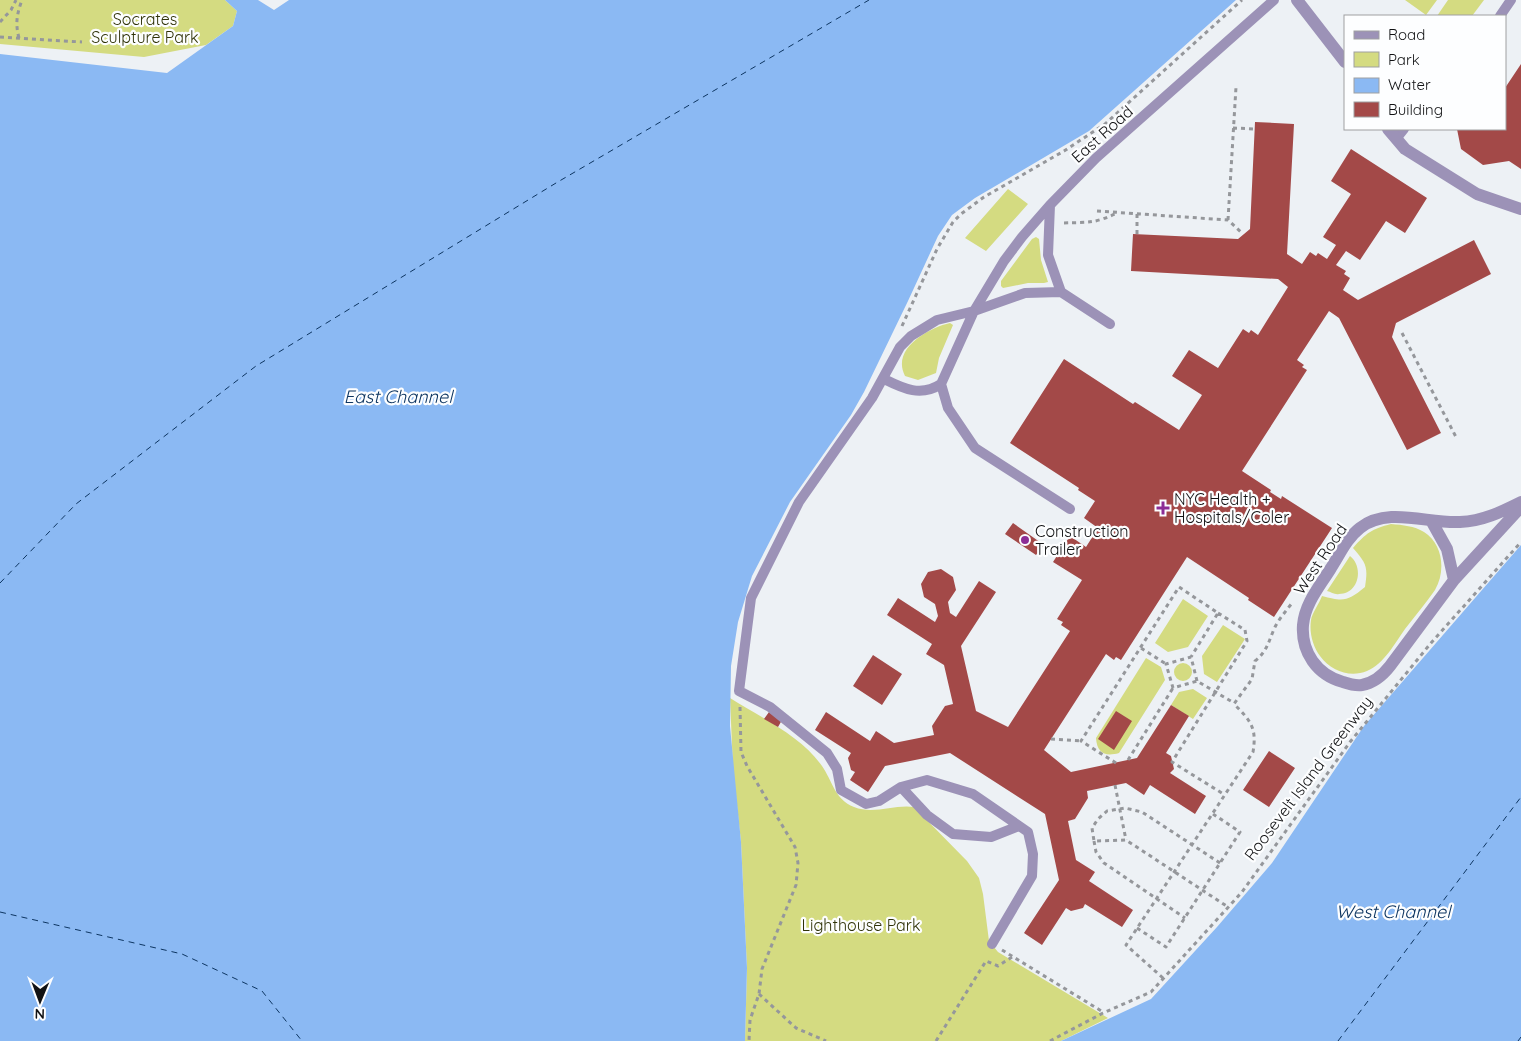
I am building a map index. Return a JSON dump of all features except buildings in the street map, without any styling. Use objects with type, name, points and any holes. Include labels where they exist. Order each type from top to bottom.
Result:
[{"type":"street","points":[[1297,0],[1344,61]]},
{"type":"street","points":[[1389,130],[1411,153],[1477,194],[1521,209]]},
{"type":"street","name":"West Road","points":[[1521,502],[1488,517],[1463,522],[1432,522],[1396,516],[1381,518],[1366,524],[1348,540],[1310,600],[1305,613],[1303,628],[1304,642],[1312,661],[1321,671],[1339,681],[1357,685],[1374,680],[1390,666],[1454,580],[1521,507]]},
{"type":"street","points":[[1432,522],[1447,549],[1454,580]]},
{"type":"lane","name":"East Road","points":[[941,384],[974,311],[1022,237],[1096,158],[1274,0]]},
{"type":"lane","points":[[1501,15],[1511,0]]},
{"type":"lane","points":[[1396,139],[1403,130]]},
{"type":"lane","points":[[1050,205],[1048,255],[1061,292]]},
{"type":"lane","points":[[992,944],[1032,876],[1033,854],[1028,832],[973,794],[927,780],[901,787],[879,801],[866,804],[841,790],[837,769],[827,753],[770,707],[739,691],[751,598],[799,502],[872,398],[900,347],[910,336],[937,320],[974,311],[1025,293],[1061,292],[1110,324]]},
{"type":"lane","points":[[884,379],[911,391],[925,391],[941,384],[948,408],[975,448],[1070,510]]},
{"type":"lane","points":[[901,787],[927,815],[953,834],[991,837],[1019,826]]},
{"type":"path","points":[[0,22],[11,10],[16,0]]},
{"type":"path","points":[[19,38],[16,26],[17,13],[22,0]]},
{"type":"path","points":[[900,330],[937,249],[953,222],[961,214],[984,197],[1064,151],[1105,124],[1242,0]]},
{"type":"path","points":[[0,37],[82,42]]},
{"type":"path","points":[[1228,220],[1236,87]]},
{"type":"path","points":[[1233,128],[1255,130]]},
{"type":"path","points":[[1097,211],[1228,220],[1243,234]]},
{"type":"path","points":[[1064,223],[1088,224],[1117,212]]},
{"type":"path","points":[[1137,214],[1137,234]]},
{"type":"path","points":[[1402,333],[1456,437]]},
{"type":"path","name":"Roosevelt Island Greenway","points":[[1050,1041],[1103,1013],[1150,992],[1242,892],[1350,742],[1431,644],[1521,542]]},
{"type":"path","points":[[1081,741],[1180,587],[1245,630],[1247,642],[1172,762],[1225,795]]},
{"type":"path","points":[[1234,703],[1252,679],[1255,661],[1262,656],[1270,644],[1276,626],[1295,599]]},
{"type":"path","points":[[1163,978],[1126,945],[1252,752],[1256,736],[1248,718],[1234,703],[1197,681],[1191,658],[1218,612]]},
{"type":"path","points":[[1141,648],[1166,664],[1173,688]]},
{"type":"path","points":[[1166,664],[1191,658]]},
{"type":"path","points":[[1128,760],[1173,688],[1197,681]]},
{"type":"path","points":[[739,691],[741,752],[747,766],[795,847],[798,863],[796,885],[762,969],[759,994],[750,1020],[749,1041]]},
{"type":"path","points":[[1051,739],[1081,741],[1116,763]]},
{"type":"path","points":[[1115,785],[1126,840]]},
{"type":"path","points":[[1185,918],[1104,863],[1096,852],[1092,828],[1107,811],[1125,808],[1142,812],[1220,863]]},
{"type":"path","points":[[1137,928],[1166,947],[1240,832],[1213,814]]},
{"type":"path","points":[[1094,841],[1126,840],[1228,907]]},
{"type":"path","points":[[992,944],[1103,1013]]},
{"type":"path","points":[[936,1041],[986,961],[998,966],[1012,956]]},
{"type":"path","points":[[759,994],[796,1028],[826,1041]]},
{"type":"green space","name":"Socrates Sculpture Park","points":[[0,0],[225,0],[237,11],[233,26],[206,45],[144,57],[0,44]]},
{"type":"green space","points":[[1405,0],[1437,0],[1426,15]]},
{"type":"green space","points":[[1448,0],[1484,0],[1473,15],[1438,15]]},
{"type":"green space","points":[[1008,189],[1028,204],[986,251],[965,238]]},
{"type":"green space","points":[[1036,237],[1039,239],[1041,260],[1048,282],[1028,283],[1003,288],[1001,281],[1032,239]]},
{"type":"green space","points":[[950,323],[953,325],[939,358],[936,373],[918,380],[905,376],[902,366],[903,357],[907,349],[922,335]]},
{"type":"green space","points":[[1391,524],[1416,528],[1430,537],[1439,551],[1441,575],[1432,595],[1389,653],[1379,663],[1361,673],[1341,672],[1324,661],[1318,652],[1311,635],[1312,617],[1322,596],[1336,599],[1350,598],[1365,587],[1365,566],[1353,548],[1370,532]]},
{"type":"green space","points":[[1350,556],[1357,567],[1358,573],[1355,585],[1346,593],[1336,594],[1327,591]]},
{"type":"green space","points":[[1183,599],[1208,616],[1188,647],[1168,652],[1155,643]]},
{"type":"green space","points":[[1223,625],[1245,639],[1217,682],[1204,674],[1202,656]]},
{"type":"green space","points":[[1146,658],[1161,667],[1165,680],[1119,753],[1103,753],[1098,747],[1096,738]]},
{"type":"green space","points":[[1183,663],[1189,666],[1192,672],[1189,678],[1183,681],[1177,678],[1174,672],[1177,666]]},
{"type":"green space","points":[[1193,689],[1207,698],[1193,719],[1171,705],[1179,692]]},
{"type":"green space","name":"Lighthouse Park","points":[[730,698],[792,736],[803,745],[822,766],[838,795],[848,804],[869,810],[906,806],[914,807],[967,861],[979,878],[989,941],[998,952],[1108,1018],[1061,1041],[745,1041],[747,968],[741,842],[733,769]]},
{"type":"water","name":"East Channel","points":[[225,0],[258,0],[274,10],[289,0],[1236,0],[1089,131],[975,198],[952,215],[938,236],[864,392],[851,415],[790,502],[752,576],[738,622],[731,666],[730,726],[741,842],[747,968],[745,1041],[0,1041],[0,54],[167,73],[233,26],[237,11]]},
{"type":"water","name":"West Channel","points":[[1521,545],[1521,1041],[1061,1041],[1151,999],[1272,863],[1364,726]]},
{"type":"ferry route","points":[[0,583],[76,504],[256,366],[556,183],[869,0]]},
{"type":"ferry route","points":[[1338,1041],[1521,797]]},
{"type":"ferry route","points":[[0,912],[182,954],[262,991],[302,1041]]},
{"type":"ferry route","points":[[1518,1041],[1521,1037]]},
{"type":"place","name":"NYC Health + Hospitals/Coler","points":[[1163,508]]},
{"type":"place","name":"Construction Trailer","points":[[1025,540]]}]
